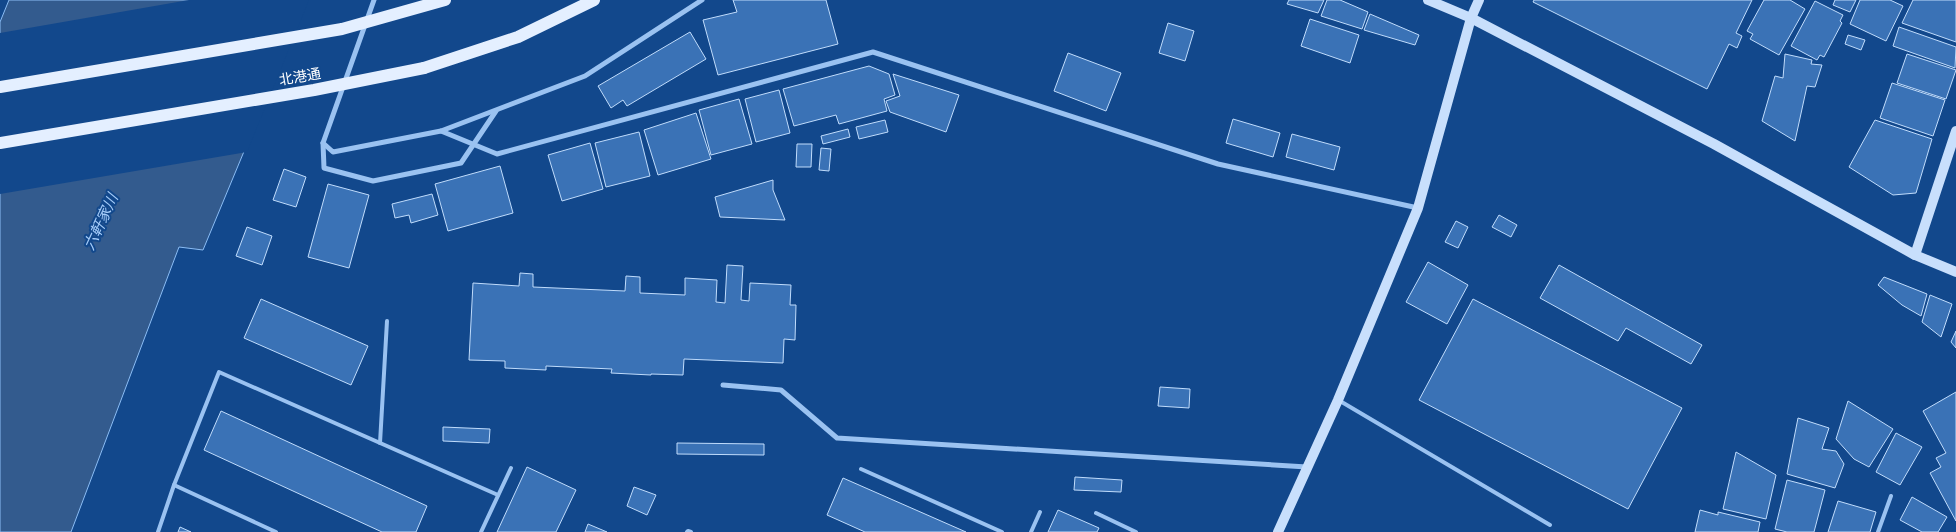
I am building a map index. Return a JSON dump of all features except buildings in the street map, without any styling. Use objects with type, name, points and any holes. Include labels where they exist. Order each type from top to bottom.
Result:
[{"type":"main road","points":[[0,87],[342,29],[445,0]]},
{"type":"main road","name":"北港通","points":[[0,143],[314,90],[424,68],[518,37],[594,0]]},
{"type":"street","points":[[374,0],[323,143],[324,168],[373,181],[461,162],[497,110]]},
{"type":"street","points":[[323,143],[333,152],[441,131],[497,110],[586,76],[702,0]]},
{"type":"street","points":[[1428,0],[1471,18],[1714,144],[1915,256],[1956,272]]},
{"type":"street","points":[[1278,532],[1338,400],[1418,208],[1471,18],[1479,0]]},
{"type":"street","points":[[441,131],[497,154],[874,52],[1218,164],[1418,208]]},
{"type":"street","points":[[1915,256],[1956,131]]},
{"type":"street","points":[[723,385],[781,390],[837,438],[1307,467]]},
{"type":"lane","points":[[380,443],[387,321]]},
{"type":"lane","points":[[158,532],[174,485],[218,372],[498,495]]},
{"type":"lane","points":[[1338,400],[1550,525]]},
{"type":"lane","points":[[481,532],[510,468]]},
{"type":"lane","points":[[861,470],[1002,532]]},
{"type":"lane","points":[[174,485],[276,532]]},
{"type":"lane","points":[[1878,532],[1891,496]]},
{"type":"lane","points":[[1031,532],[1040,512]]},
{"type":"lane","points":[[1096,514],[1136,532]]},
{"type":"lane","points":[[687,532],[688,530],[691,532]]},
{"type":"water","name":"六軒家川","points":[[9,0],[307,0],[203,250],[179,247],[71,532],[0,532],[0,22]]},
{"type":"pier","points":[[189,0],[309,0],[247,152],[0,194],[0,33]]}]
